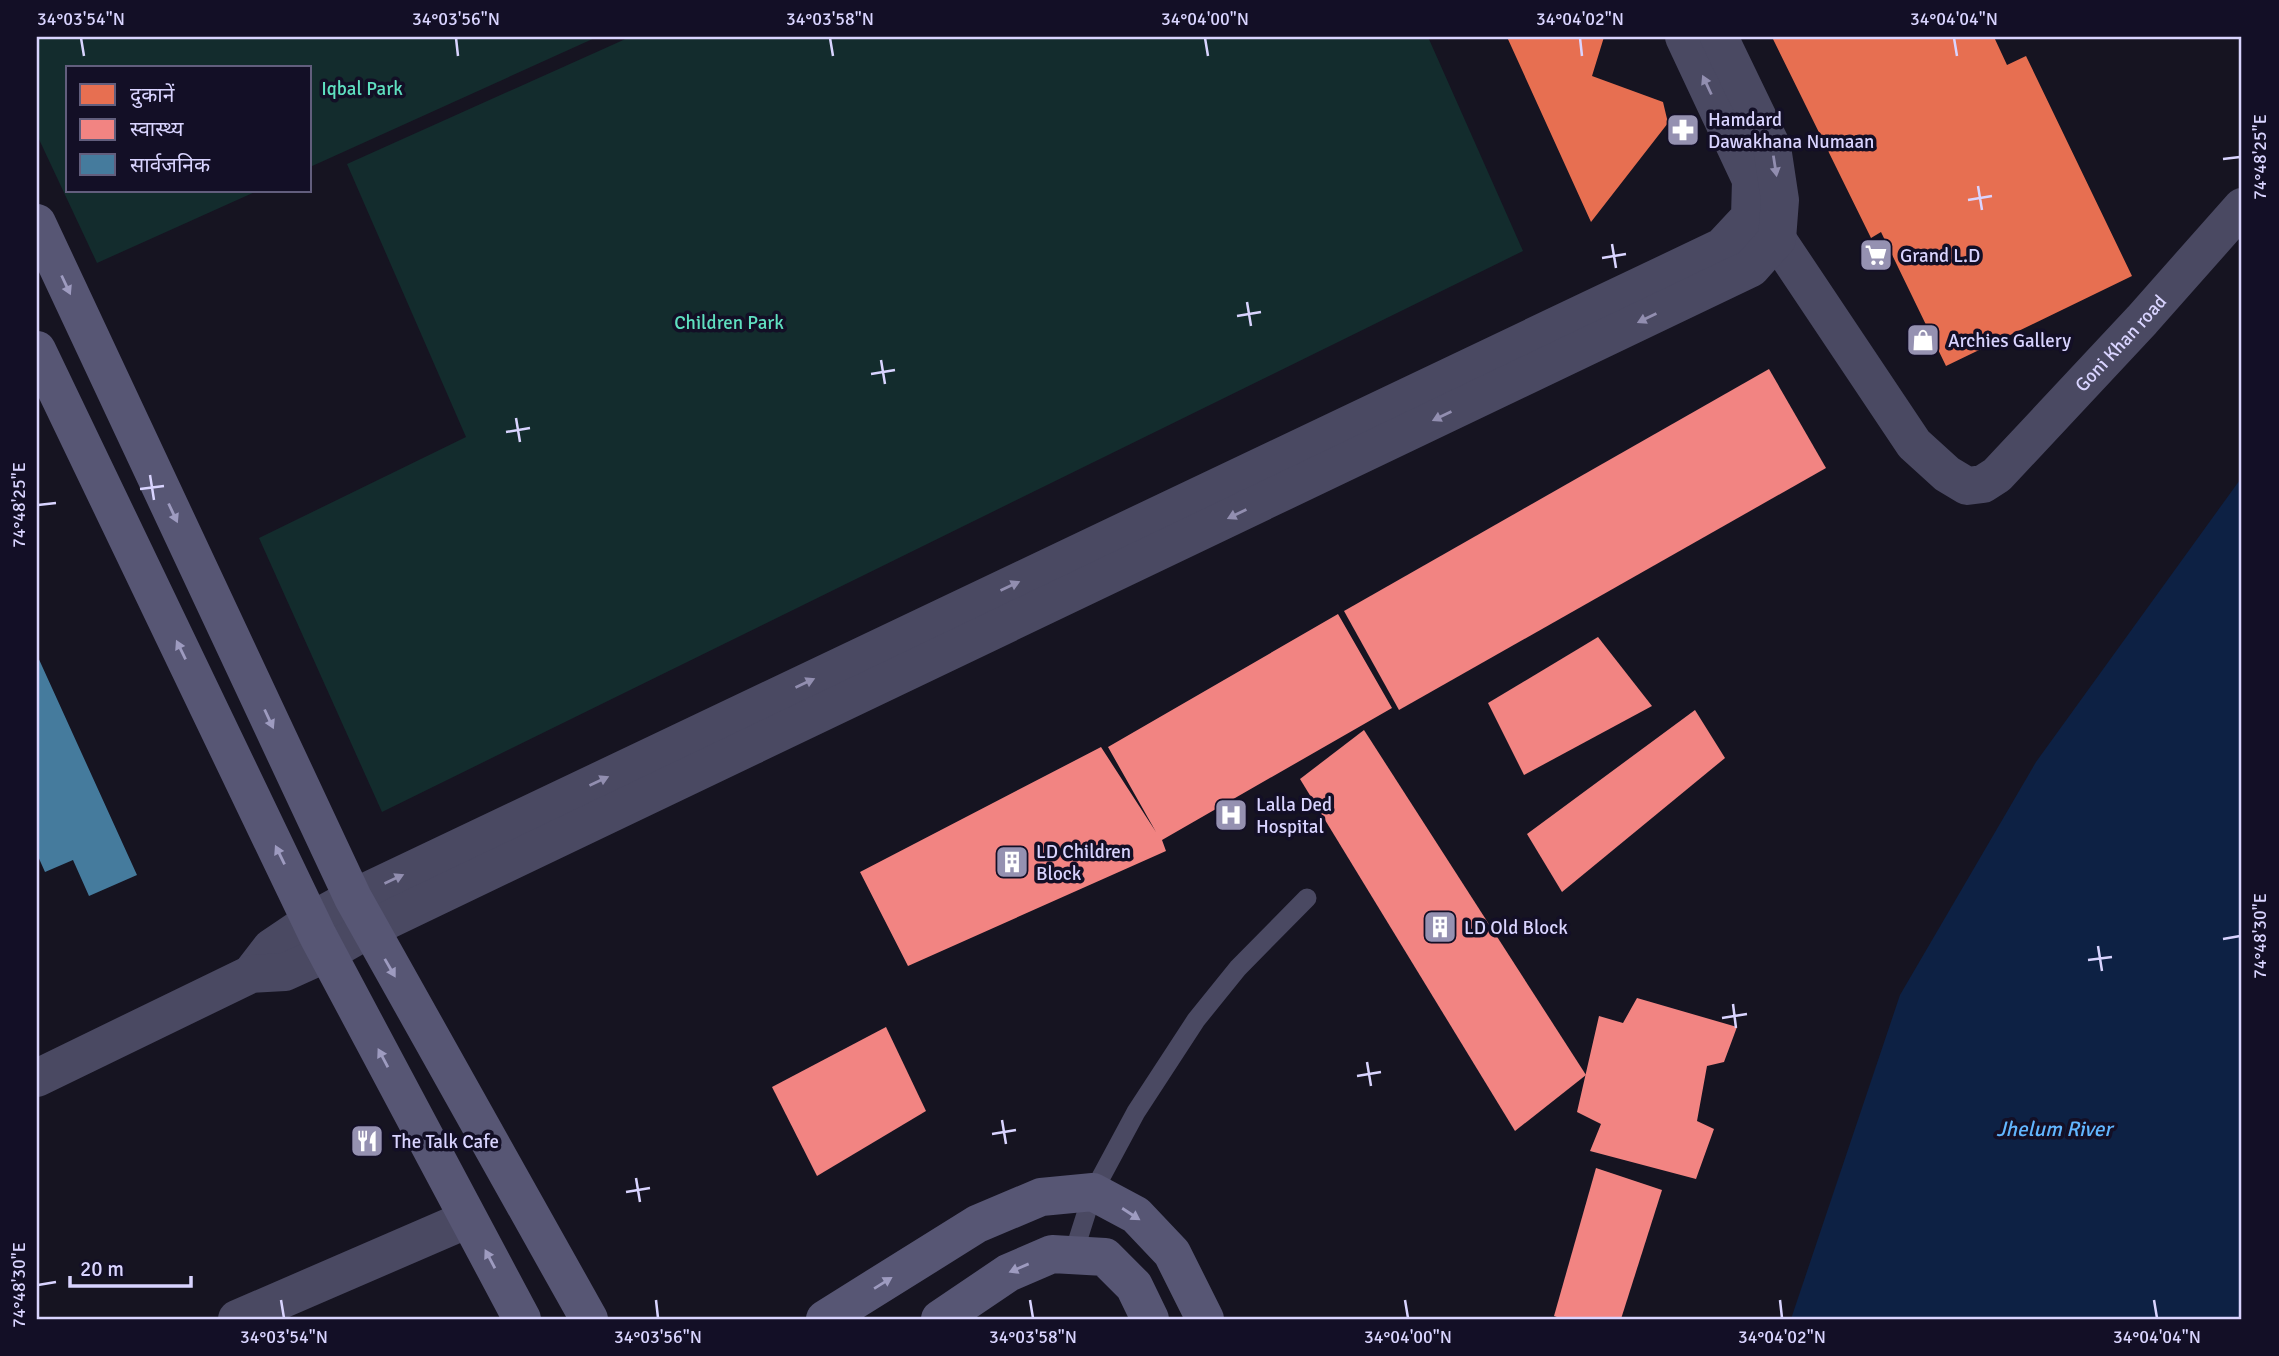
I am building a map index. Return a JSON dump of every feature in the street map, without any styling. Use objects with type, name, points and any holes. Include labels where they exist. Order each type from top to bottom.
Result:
[{"type":"main road","points":[[37,223],[361,914],[589,1319]]},
{"type":"main road","points":[[37,350],[319,937],[522,1319]]},
{"type":"main road","points":[[825,1319],[977,1224],[1041,1197],[1093,1192],[1136,1215],[1172,1253],[1205,1319]]},
{"type":"main road","points":[[940,1319],[1008,1273],[1052,1254],[1105,1257],[1134,1286],[1150,1319]]},
{"type":"street","points":[[37,1078],[251,974],[285,972],[319,937],[361,914],[1722,247],[1750,217],[1751,180],[1684,37]]},
{"type":"street","points":[[361,914],[1751,268],[1777,239],[1780,200],[1772,147],[1719,37]]},
{"type":"street","name":"Goni Khan road","points":[[1777,239],[1914,444],[1947,474],[1967,486],[1983,484],[1997,475],[2142,320],[2242,207]]},
{"type":"street","points":[[237,1319],[468,1219]]},
{"type":"lane","points":[[1073,1255],[1093,1192],[1136,1112],[1196,1020],[1238,968],[1307,898]]},
{"type":"green space","name":"Iqbal Park","points":[[37,37],[597,37],[312,166],[312,66],[66,66],[66,192],[255,192],[97,263],[37,135]]},
{"type":"green space","name":"Children Park","points":[[630,37],[1428,37],[1523,251],[382,812],[259,538],[466,437],[347,164]]},
{"type":"water","name":"Jhelum River","points":[[2242,477],[2242,1319],[1791,1319],[1900,995],[2036,762]]},
{"type":"building: दुकानें","points":[[1507,37],[1604,37],[1592,76],[1663,102],[1668,123],[1591,222]]},
{"type":"building: दुकानें","points":[[1772,37],[1994,37],[2007,65],[2026,56],[2132,276],[1946,366],[1881,232],[1871,238]]},
{"type":"building: स्वास्थ्य","points":[[1769,369],[1826,468],[1399,710],[1344,611]]},
{"type":"building: स्वास्थ्य","points":[[1338,614],[1392,708],[1162,840],[1166,851],[908,966],[860,872],[1101,747],[1156,832],[1108,747]]},
{"type":"building: स्वास्थ्य","points":[[1598,637],[1652,706],[1524,775],[1488,703]]},
{"type":"building: स्वास्थ्य","points":[[1695,710],[1725,758],[1562,892],[1527,834]]},
{"type":"building: स्वास्थ्य","name":"LD Old Block","points":[[1364,730],[1586,1075],[1515,1131],[1300,779]]},
{"type":"building: स्वास्थ्य","points":[[1637,998],[1737,1027],[1724,1062],[1707,1066],[1697,1121],[1714,1129],[1696,1179],[1590,1151],[1601,1124],[1577,1112],[1599,1016],[1623,1023]]},
{"type":"building: स्वास्थ्य","points":[[886,1027],[926,1111],[817,1176],[772,1087]]},
{"type":"building: स्वास्थ्य","points":[[1596,1168],[1662,1190],[1621,1319],[1562,1319],[1554,1316]]},
{"type":"building: सार्वजनिक","points":[[37,655],[137,875],[89,896],[73,860],[45,872],[37,854]]},
{"type":"place","name":"Hamdard Dawakhana Numaan","points":[[1683,130]]},
{"type":"place","name":"Grand L.D","points":[[1876,255]]},
{"type":"place","name":"Archies Gallery","points":[[1923,340]]},
{"type":"place","name":"Lalla Ded Hospital","points":[[1231,815]]},
{"type":"place","name":"LD Children Block","points":[[1012,862]]},
{"type":"place","name":"LD Old Block","points":[[1440,927]]},
{"type":"place","name":"The Talk Cafe","points":[[367,1141]]}]
